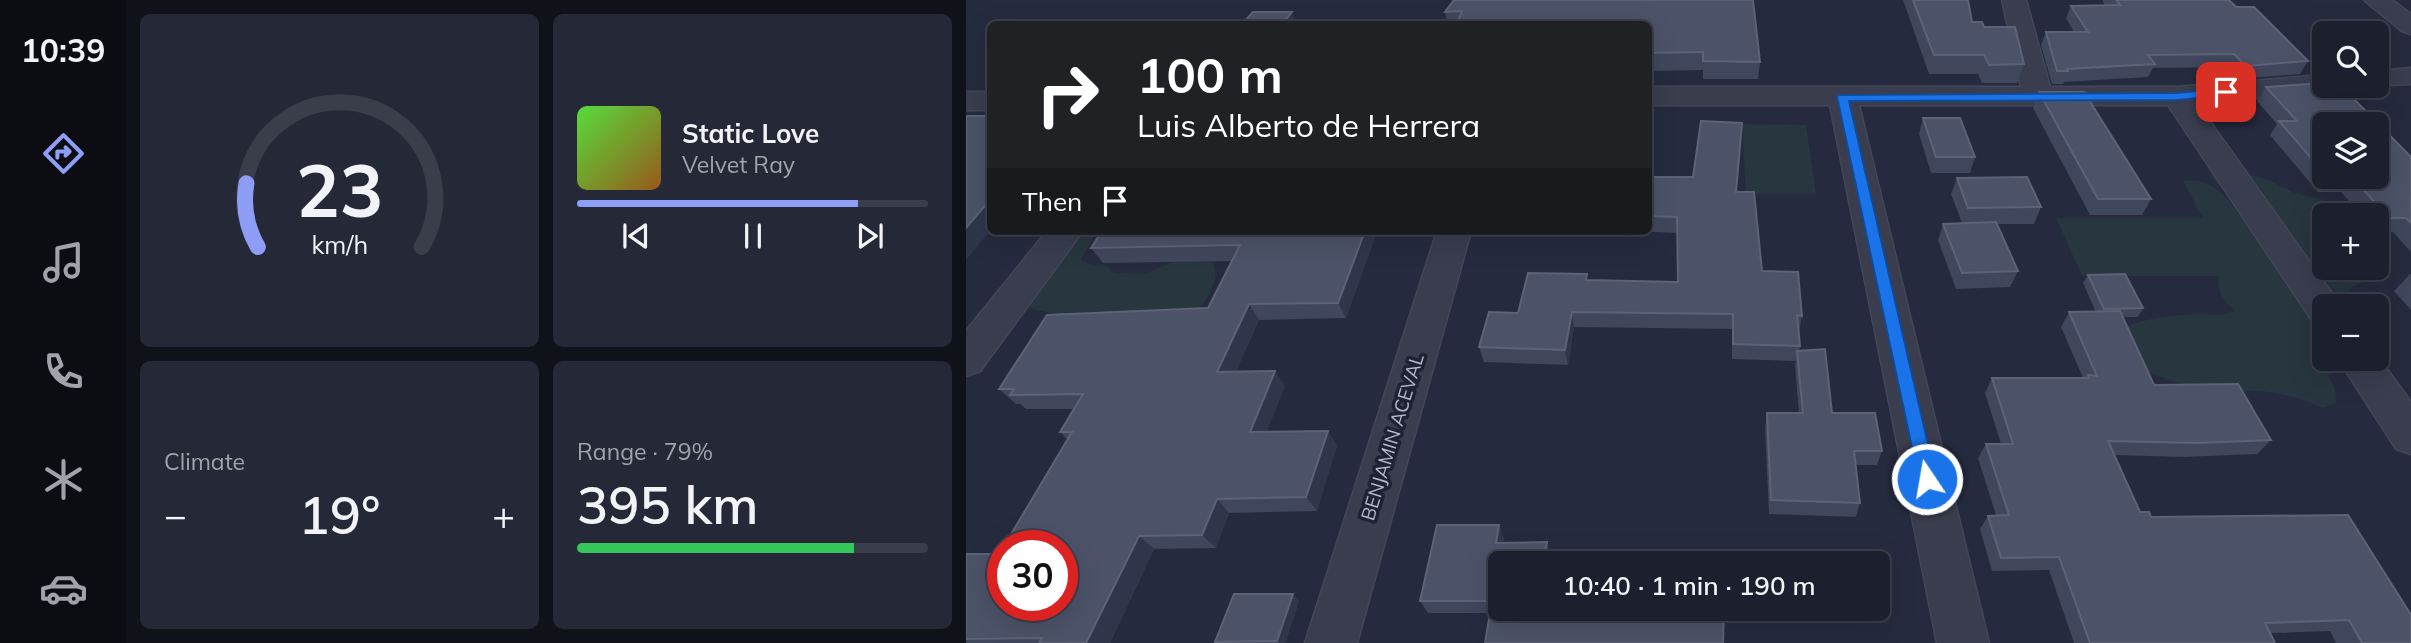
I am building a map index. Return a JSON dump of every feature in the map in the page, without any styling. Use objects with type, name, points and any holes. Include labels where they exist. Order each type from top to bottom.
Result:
[{"type":"street","points":[[2014,0],[2038,97]]},
{"type":"street","points":[[2376,0],[2411,26]]},
{"type":"street","points":[[2389,78],[2411,76]]},
{"type":"street","points":[[1652,96],[2177,96],[2312,85]]},
{"type":"street","points":[[2177,96],[2314,294]]},
{"type":"street","points":[[1843,97],[1963,643]]},
{"type":"street","points":[[966,101],[987,101]]},
{"type":"street","points":[[966,360],[1063,235]]},
{"type":"street","name":"BENJAMIN ACEVAL","points":[[1331,643],[1453,235]]},
{"type":"street","points":[[2366,371],[2411,436]]},
{"type":"shaded area","points":[[1742,124],[1806,125],[1816,194],[1746,194]]},
{"type":"shaded area","points":[[2220,172],[2246,174],[2329,203],[2312,203],[2312,280],[2364,280],[2346,294],[2312,294],[2312,371],[2335,371],[2328,375],[2335,389],[2336,403],[2323,408],[2277,393],[2197,387],[2146,372],[2124,327],[2178,315],[2219,315],[2234,311],[2220,291],[2219,276],[2082,276],[2056,218],[2203,218],[2183,181],[2197,181],[2219,192],[2263,241],[2228,194],[2210,176]]},
{"type":"shaded area","points":[[1072,235],[1090,235],[1093,239],[1080,260],[1092,265],[1107,266],[1114,273],[1145,274],[1177,260],[1208,256],[1215,273],[1212,289],[1191,319],[1080,319],[1032,309],[1028,300]]},
{"type":"building","points":[[1454,0],[1753,0],[1760,62],[1703,61],[1703,52],[1652,53],[1652,21],[1458,21],[1462,11],[1445,12]]},
{"type":"building","points":[[1913,0],[1968,0],[1972,22],[1982,22],[1984,27],[2015,27],[2024,64],[1989,65],[1984,55],[1934,55]]},
{"type":"building","points":[[2116,0],[2229,0],[2236,7],[2254,7],[2308,61],[2246,66],[2234,54],[2148,55],[2155,64],[2057,71],[2046,32],[2088,32],[2071,6],[2120,5]]},
{"type":"building","points":[[1253,12],[1292,12],[1284,21],[1245,21]]},
{"type":"building","points":[[2312,84],[2312,98],[2353,98],[2367,112],[2312,112],[2312,159],[2279,121],[2297,121],[2266,87]]},
{"type":"building","points":[[2039,92],[2084,92],[2151,199],[2098,199]]},
{"type":"building","points":[[966,116],[987,116],[987,204],[966,228]]},
{"type":"building","points":[[1923,118],[1960,118],[1975,157],[1936,157]]},
{"type":"building","points":[[1701,121],[1742,123],[1736,192],[1754,192],[1762,271],[1798,272],[1802,316],[1797,315],[1800,346],[1733,344],[1733,314],[1572,312],[1565,350],[1479,347],[1489,312],[1518,313],[1528,273],[1587,274],[1586,280],[1678,282],[1677,217],[1652,216],[1652,177],[1693,177]]},
{"type":"building","points":[[2389,135],[2411,157],[2411,223],[2406,218],[2389,218],[2389,203],[2376,203],[2363,189],[2389,189]]},
{"type":"building","points":[[2027,177],[2041,207],[1968,208],[1957,178]]},
{"type":"building","points":[[1996,222],[2018,271],[1962,273],[1943,224]]},
{"type":"building","points":[[1099,235],[1364,235],[1338,303],[1249,304],[1217,372],[1275,371],[1250,432],[1328,431],[1306,497],[1217,499],[1202,535],[1139,536],[1086,643],[1039,643],[1042,638],[966,639],[966,554],[987,554],[987,621],[1078,621],[1078,530],[1014,530],[1072,432],[1060,432],[1083,394],[1010,395],[1014,389],[999,389],[1047,315],[1208,308],[1240,245],[1091,248]]},
{"type":"building","points":[[2125,274],[2143,308],[2104,309],[2088,275]]},
{"type":"building","points":[[2120,311],[2154,385],[2238,384],[2271,440],[2196,443],[2108,441],[2140,512],[2149,512],[2151,517],[2348,515],[2411,615],[2411,643],[2362,643],[2349,620],[2265,623],[2275,643],[2090,643],[2059,557],[2001,558],[1988,516],[2009,515],[1986,444],[2013,444],[1992,378],[2097,376],[2069,312]]},
{"type":"building","points":[[1825,349],[1832,413],[1875,413],[1882,451],[1854,451],[1860,503],[1771,500],[1767,413],[1803,413],[1797,351]]},
{"type":"building","points":[[1437,525],[1499,525],[1496,543],[1547,542],[1546,551],[1488,551],[1488,601],[1420,601]]},
{"type":"building","points":[[1234,594],[1293,594],[1277,641],[1215,642]]},
{"type":"building","points":[[1489,621],[1724,621],[1723,643],[1485,643]]},
{"type":"route","points":[[1927,479],[1843,97],[2177,96],[2226,92]]}]
